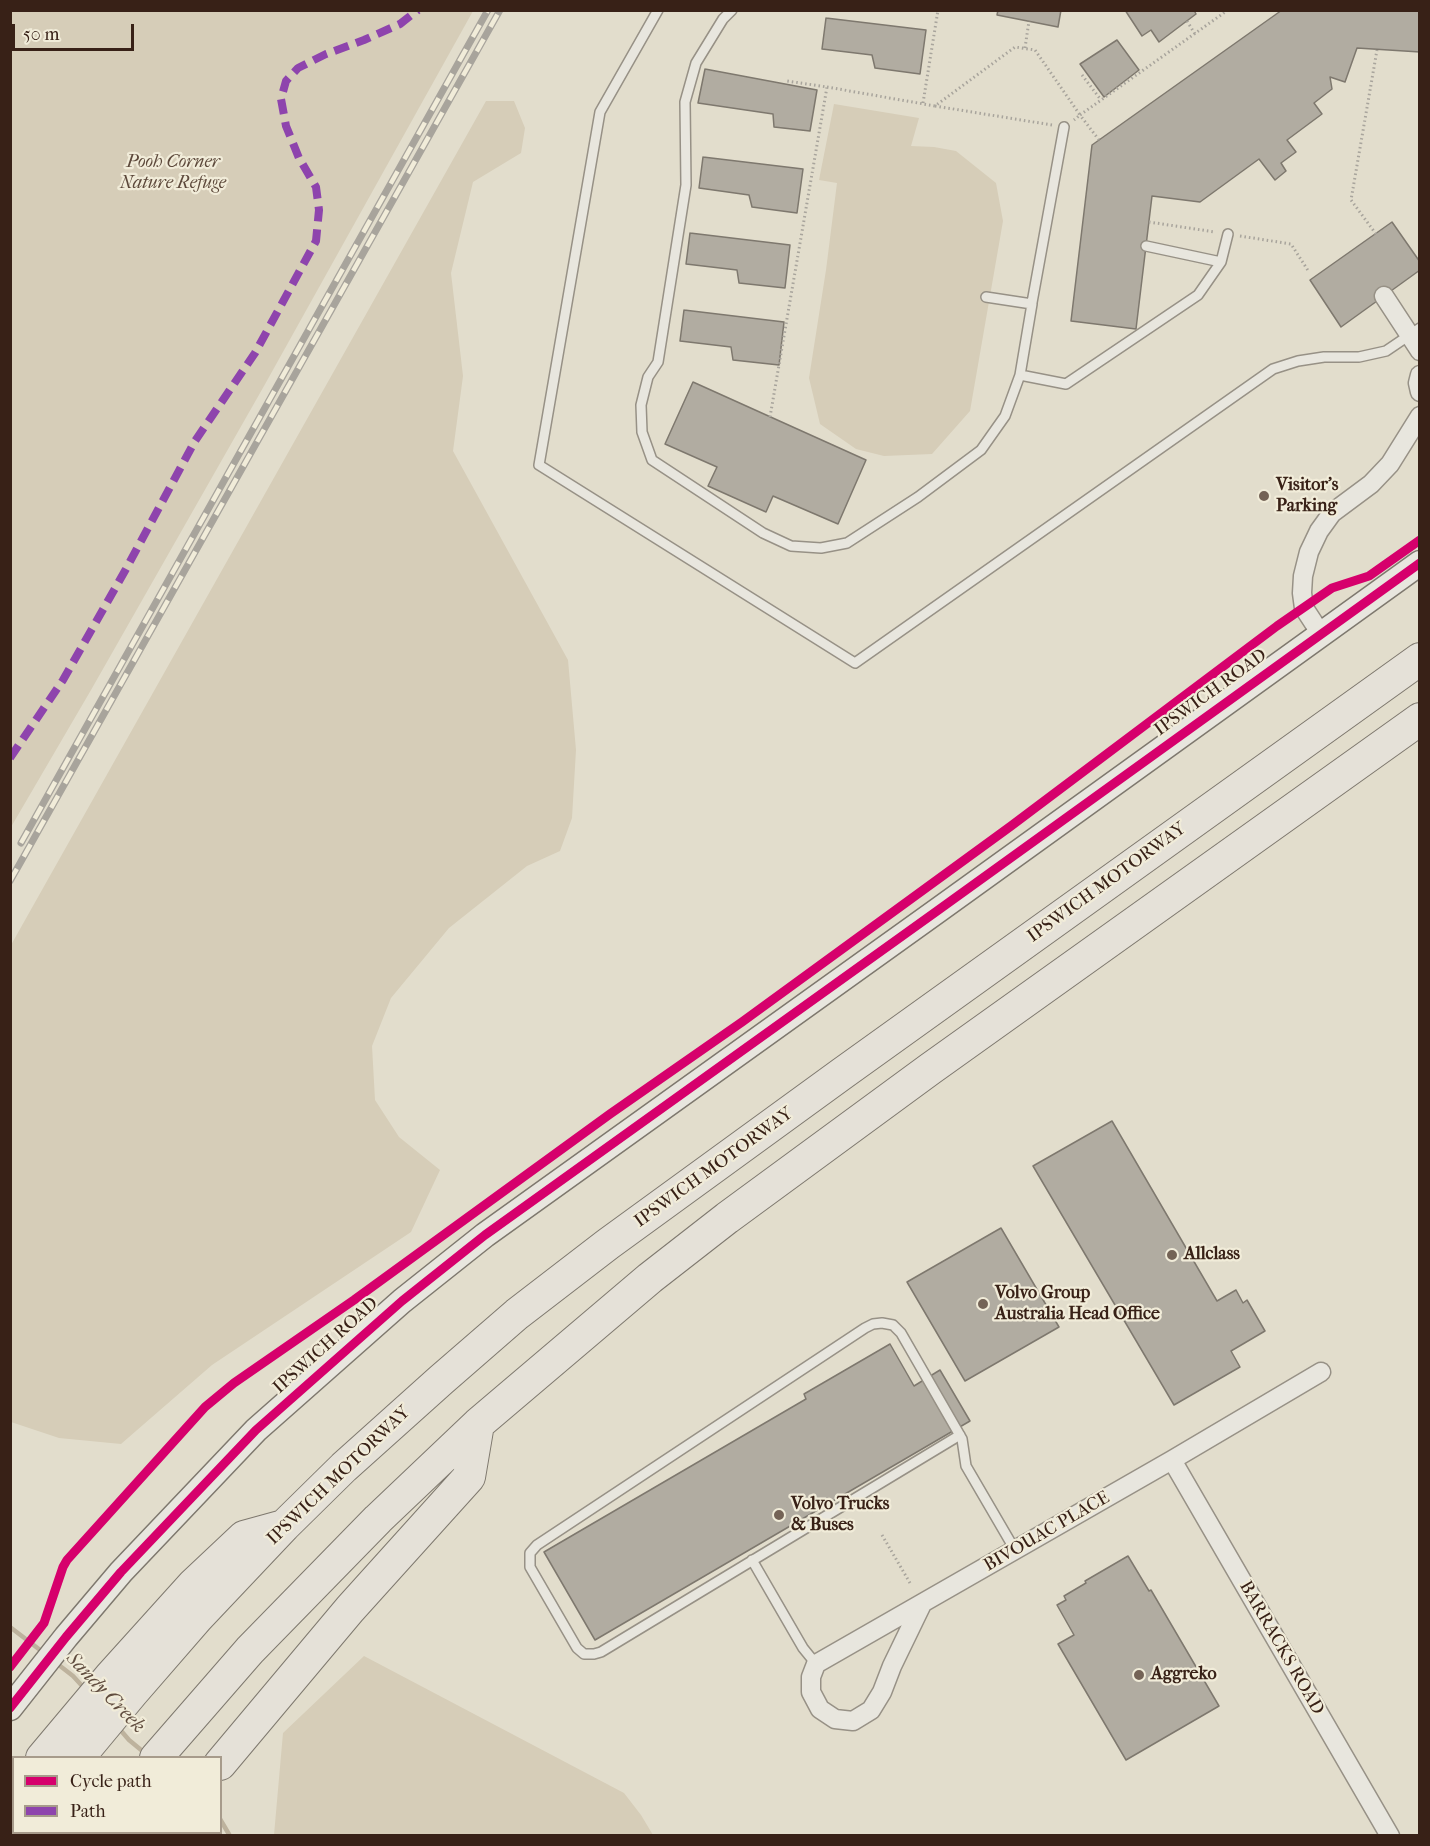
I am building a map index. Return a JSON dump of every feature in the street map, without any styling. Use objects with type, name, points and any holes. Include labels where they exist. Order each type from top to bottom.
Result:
[{"type":"highway","name":"IPSWICH MOTORWAY","points":[[46,1756],[81,1739],[121,1685],[197,1618],[284,1526],[344,1467],[517,1314],[608,1244],[1419,659]]},
{"type":"highway","points":[[158,1756],[250,1650],[378,1518],[478,1424],[599,1320],[727,1218],[930,1069],[1419,719]]},
{"type":"highway","points":[[222,1762],[350,1610],[469,1477],[478,1424]]},
{"type":"street","points":[[1384,296],[1414,331],[1419,351]]},
{"type":"street","points":[[1419,375],[1419,392]]},
{"type":"street","points":[[1321,634],[1304,608],[1303,576],[1309,552],[1319,531],[1332,513],[1371,484],[1390,464],[1419,416]]},
{"type":"street","name":"IPSWICH ROAD","points":[[16,1700],[121,1572],[256,1430],[402,1301],[485,1234],[1419,563]]},
{"type":"street","name":"BIVOUAC PLACE","points":[[816,1664],[1321,1372]]},
{"type":"street","name":"BARRACKS ROAD","points":[[1172,1460],[1390,1836]]},
{"type":"street","points":[[816,1664],[811,1677],[811,1692],[820,1709],[835,1719],[853,1721],[871,1710],[882,1692],[922,1604]]},
{"type":"lane","points":[[658,10],[600,112],[539,465],[855,663],[1273,369],[1298,361],[1324,357],[1359,357],[1386,351],[1414,331]]},
{"type":"lane","points":[[732,10],[723,19],[696,63],[685,102],[686,185],[658,362],[648,377],[641,405],[642,432],[652,460],[764,533],[791,546],[821,548],[847,543],[918,497],[981,450],[1005,416],[1020,375],[1064,127]]},
{"type":"lane","points":[[1020,375],[1066,384],[1198,296],[1221,262],[1228,234]]},
{"type":"lane","points":[[1146,246],[1221,262]]},
{"type":"lane","points":[[986,297],[1032,304],[1031,308]]},
{"type":"lane","points":[[960,1435],[602,1652],[589,1655],[577,1648],[532,1570],[529,1560],[531,1551],[537,1545],[873,1324],[891,1324],[900,1330],[960,1435],[964,1445],[966,1466],[1015,1550]]},
{"type":"lane","points":[[752,1560],[803,1648],[816,1664]]},
{"type":"path","points":[[923,103],[938,10]]},
{"type":"path","points":[[787,81],[1064,127],[1228,10]]},
{"type":"path","points":[[1025,48],[1029,21]]},
{"type":"path","points":[[1187,21],[1195,34]]},
{"type":"path","points":[[934,106],[1015,47],[1035,50],[1099,140]]},
{"type":"path","points":[[1376,234],[1351,200],[1377,50]]},
{"type":"path","points":[[1082,75],[1101,100]]},
{"type":"path","points":[[770,417],[827,87]]},
{"type":"path","points":[[882,1535],[910,1583]]},
{"type":"green space","name":"Pooh Corner Nature Refuge","points":[[11,10],[473,11],[264,386],[11,827]]},
{"type":"green space","points":[[486,101],[514,101],[525,128],[521,153],[473,182],[451,273],[463,376],[453,451],[568,660],[576,750],[572,818],[560,851],[527,866],[449,928],[391,998],[372,1046],[375,1100],[399,1137],[440,1170],[411,1232],[212,1365],[121,1444],[59,1438],[11,1422],[11,945]]},
{"type":"green space","points":[[834,104],[919,118],[911,146],[956,151],[996,183],[1003,221],[970,411],[932,454],[884,456],[856,449],[820,424],[809,378],[837,183],[819,180]]},
{"type":"green space","points":[[364,1656],[624,1793],[653,1835],[274,1835],[283,1733]]},
{"type":"building","points":[[998,10],[1061,10],[1058,27],[997,15]]},
{"type":"building","points":[[1125,10],[1194,10],[1196,14],[1159,42],[1151,30],[1142,36]]},
{"type":"building","points":[[1282,10],[1420,10],[1420,52],[1357,48],[1345,82],[1330,77],[1332,89],[1314,103],[1322,114],[1287,140],[1296,152],[1281,163],[1286,171],[1275,180],[1259,159],[1200,202],[1152,196],[1136,329],[1071,321],[1092,145]]},
{"type":"building","points":[[826,18],[926,30],[920,74],[875,68],[872,55],[822,49]]},
{"type":"building","points":[[1117,40],[1139,70],[1104,97],[1080,64]]},
{"type":"building","points":[[705,69],[817,90],[810,131],[774,127],[773,114],[698,103]]},
{"type":"building","points":[[703,157],[803,169],[797,213],[752,207],[749,195],[699,188]]},
{"type":"building","points":[[1392,222],[1420,262],[1420,270],[1341,327],[1310,280]]},
{"type":"building","points":[[690,233],[790,245],[785,288],[739,283],[737,270],[686,264]]},
{"type":"building","points":[[684,310],[784,322],[779,365],[733,360],[731,347],[680,341]]},
{"type":"building","points":[[693,382],[866,460],[838,524],[773,496],[766,512],[708,486],[717,467],[665,444]]},
{"type":"building","points":[[1112,1121],[1217,1301],[1236,1290],[1243,1303],[1247,1300],[1265,1331],[1231,1351],[1240,1367],[1174,1405],[1033,1166]]},
{"type":"building","name":"Volvo Group Australia Head Office","points":[[1001,1228],[1059,1327],[965,1381],[907,1282]]},
{"type":"building","points":[[890,1344],[914,1386],[940,1370],[970,1421],[595,1640],[544,1552],[806,1399],[804,1394]]},
{"type":"building","name":"Aggreko","points":[[1128,1556],[1149,1591],[1151,1590],[1219,1706],[1126,1760],[1058,1644],[1074,1635],[1057,1605],[1066,1600],[1064,1596],[1086,1583],[1085,1581]]},
{"type":"waterway","name":"Sandy Creek","points":[[10,1627],[44,1653]]},
{"type":"waterway","name":"Sandy Creek","points":[[55,1662],[84,1688]]},
{"type":"waterway","name":"Sandy Creek","points":[[117,1726],[146,1754]]},
{"type":"waterway","name":"Sandy Creek","points":[[222,1822],[230,1836]]},
{"type":"railway","points":[[21,843],[488,10]]},
{"type":"railway","points":[[10,881],[500,10]]},
{"type":"marked path","points":[[10,758],[63,680],[195,441],[255,353],[316,241],[319,210],[316,187],[299,158],[286,126],[281,99],[286,81],[298,68],[400,24],[418,10]]},
{"type":"cycle path","points":[[10,1667],[44,1623],[67,1560],[205,1407],[234,1383],[354,1300],[610,1114],[742,1022],[1011,826],[1277,626],[1332,588],[1369,576],[1420,540]]},
{"type":"cycle path","points":[[10,1708],[121,1572],[256,1430],[402,1301],[485,1235],[1420,563]]},
{"type":"place","name":"Visitor's Parking","points":[[1264,496]]},
{"type":"place","name":"Allclass","points":[[1172,1255]]},
{"type":"place","name":"Volvo Group Australia Head Office","points":[[983,1304]]},
{"type":"place","name":"Volvo Trucks & Buses","points":[[779,1515]]},
{"type":"place","name":"Aggreko","points":[[1139,1675]]}]
